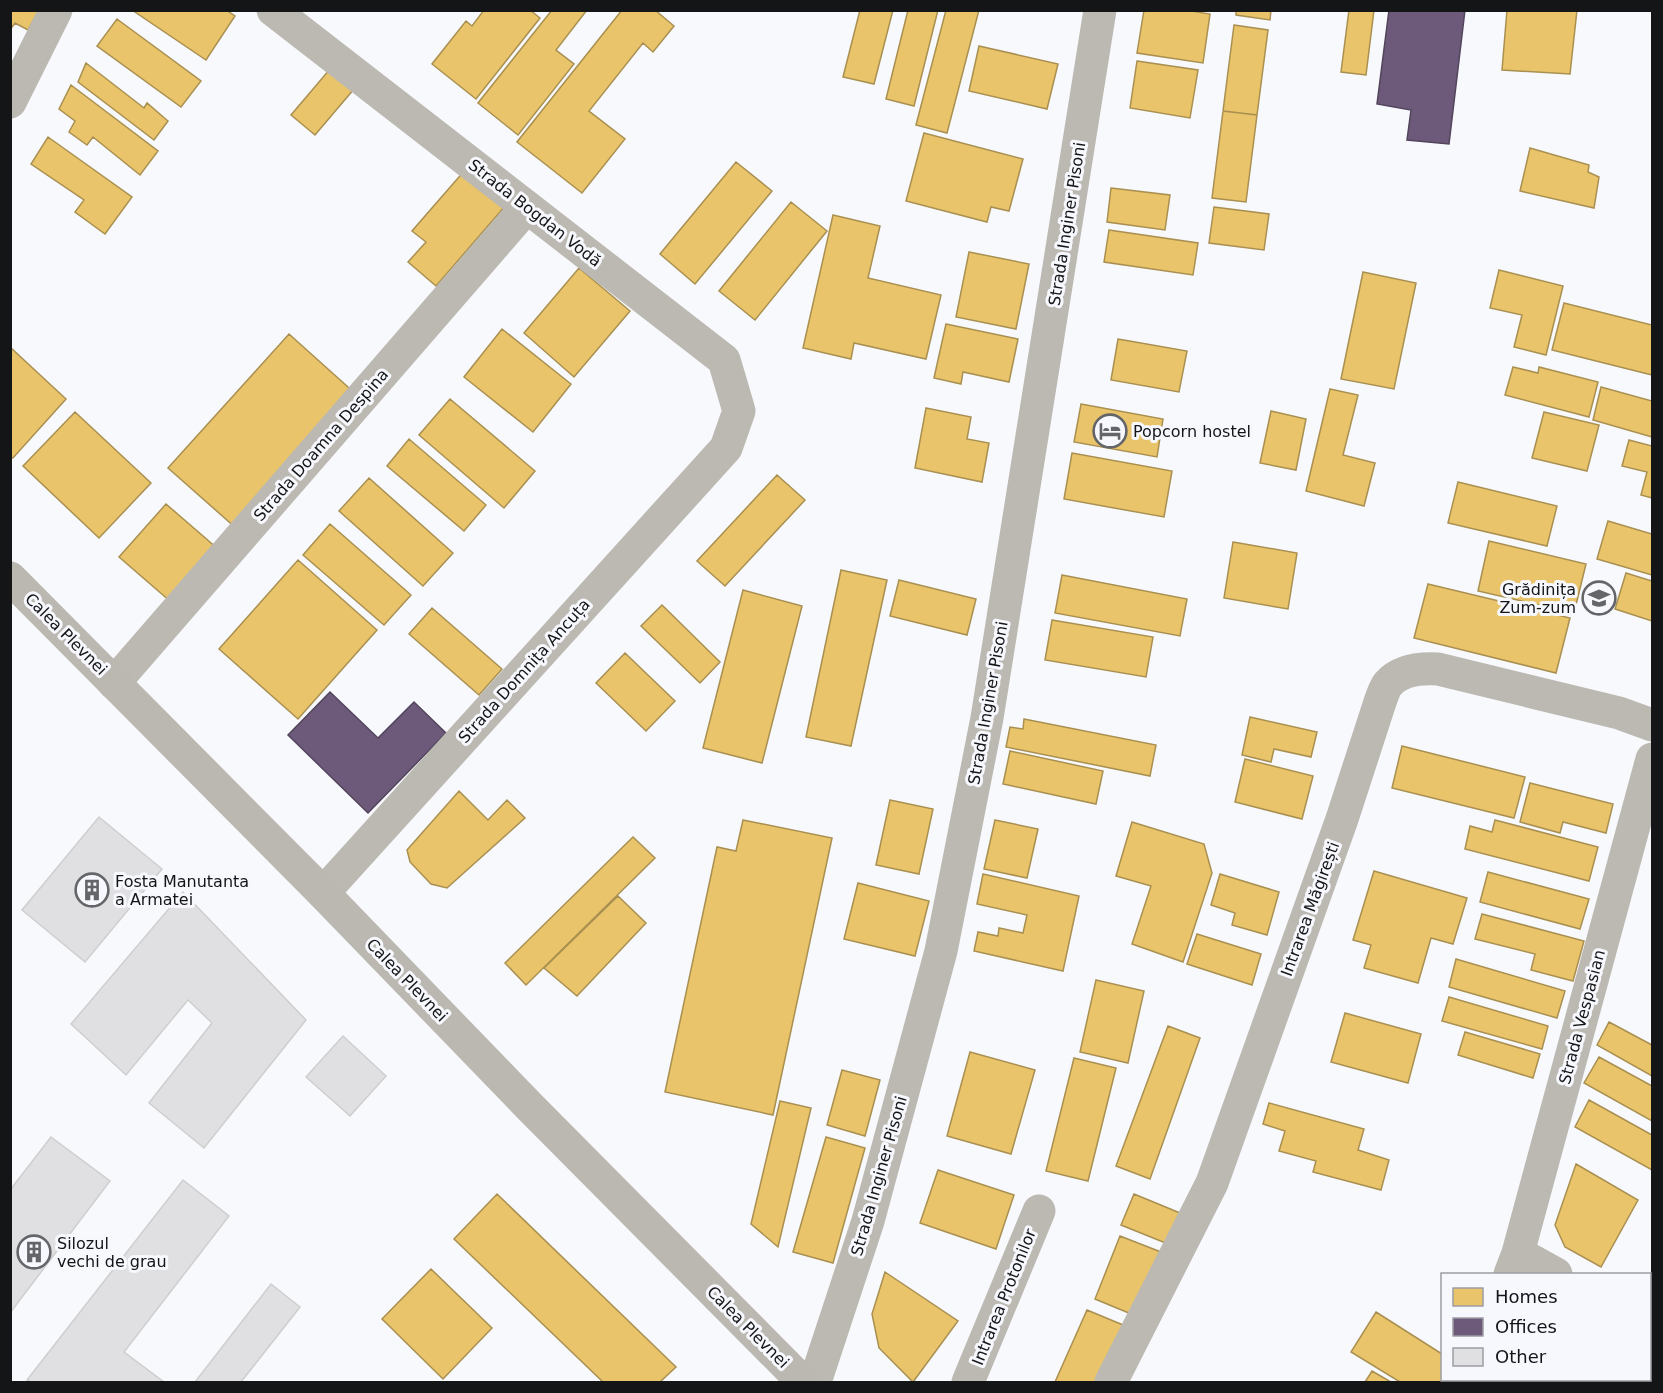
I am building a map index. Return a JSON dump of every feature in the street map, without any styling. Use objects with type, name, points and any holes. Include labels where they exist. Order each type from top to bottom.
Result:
[{"type":"main road","name":"Calea Plevnei","points":[[10,578],[323,893],[803,1383]]},
{"type":"street","points":[[10,102],[56,10]]},
{"type":"street","name":"Strada Bogdan Vodă","points":[[273,10],[724,360],[739,411],[726,448]]},
{"type":"street","name":"Strada Inginer Pisoni","points":[[815,1383],[868,1221],[941,951],[987,718],[1100,10]]},
{"type":"street","name":"Strada Doamna Despina","points":[[114,683],[527,207]]},
{"type":"street","name":"Strada Domnița Ancuța","points":[[323,893],[726,448]]},
{"type":"street","name":"Intrarea Măgirești","points":[[1111,1383],[1212,1183],[1342,819],[1380,702],[1388,685],[1401,675],[1424,668],[1438,669],[1618,713],[1653,725]]},
{"type":"street","name":"Strada Vespasian","points":[[1514,1264],[1650,779]]},
{"type":"street","name":"Intrarea Protonilor","points":[[968,1383],[1039,1211]]},
{"type":"street","points":[[1514,1264],[1548,1273]]},
{"type":"building: Homes","points":[[10,10],[39,10],[28,30],[15,23],[10,30]]},
{"type":"building: Homes","points":[[132,10],[226,10],[235,16],[206,60]]},
{"type":"building: Homes","points":[[484,10],[530,10],[540,18],[476,99],[432,64],[466,21],[472,26]]},
{"type":"building: Homes","points":[[552,10],[587,10],[556,50],[574,64],[518,135],[478,103]]},
{"type":"building: Homes","points":[[622,10],[655,10],[674,26],[653,52],[643,43],[589,111],[625,139],[582,193],[517,142]]},
{"type":"building: Homes","points":[[860,10],[893,10],[874,84],[843,77]]},
{"type":"building: Homes","points":[[908,10],[938,10],[914,106],[886,99]]},
{"type":"building: Homes","points":[[946,10],[979,10],[947,133],[916,125]]},
{"type":"building: Homes","points":[[1144,10],[1185,10],[1210,14],[1203,63],[1137,53]]},
{"type":"building: Homes","points":[[1236,10],[1271,10],[1270,20],[1236,15]]},
{"type":"building: Homes","points":[[1349,10],[1374,10],[1366,75],[1341,72]]},
{"type":"building: Homes","points":[[1507,10],[1577,10],[1570,74],[1502,70]]},
{"type":"building: Homes","points":[[117,19],[201,81],[181,107],[97,46]]},
{"type":"building: Homes","points":[[1234,25],[1268,30],[1257,115],[1223,111]]},
{"type":"building: Homes","points":[[979,46],[1058,64],[1047,109],[969,91]]},
{"type":"building: Homes","points":[[1137,61],[1198,70],[1190,118],[1130,108]]},
{"type":"building: Homes","points":[[86,63],[144,108],[147,103],[168,121],[154,140],[78,82]]},
{"type":"building: Homes","points":[[330,69],[354,89],[315,135],[291,115]]},
{"type":"building: Homes","points":[[71,85],[158,151],[140,175],[93,137],[87,145],[69,132],[75,121],[59,109]]},
{"type":"building: Homes","points":[[1223,111],[1257,115],[1246,202],[1212,198]]},
{"type":"building: Homes","points":[[924,133],[1023,159],[1009,211],[991,207],[987,222],[906,201]]},
{"type":"building: Homes","points":[[48,137],[132,197],[105,234],[75,212],[84,200],[31,164]]},
{"type":"building: Homes","points":[[1530,148],[1589,165],[1588,172],[1599,177],[1594,208],[1520,191]]},
{"type":"building: Homes","points":[[736,162],[772,191],[695,284],[660,254]]},
{"type":"building: Homes","points":[[465,170],[506,205],[436,286],[408,262],[426,242],[412,231]]},
{"type":"building: Homes","points":[[1111,188],[1170,195],[1165,230],[1107,222]]},
{"type":"building: Homes","points":[[791,202],[827,231],[755,320],[719,291]]},
{"type":"building: Homes","points":[[1214,207],[1269,214],[1264,250],[1209,243]]},
{"type":"building: Homes","points":[[833,215],[880,226],[868,278],[941,295],[926,359],[854,343],[851,359],[803,348]]},
{"type":"building: Homes","points":[[1109,230],[1198,243],[1193,275],[1104,262]]},
{"type":"building: Homes","points":[[969,252],[1029,264],[1016,329],[956,317]]},
{"type":"building: Homes","points":[[579,268],[630,311],[574,377],[524,333]]},
{"type":"building: Homes","points":[[1499,270],[1563,286],[1546,355],[1514,347],[1522,315],[1490,308]]},
{"type":"building: Homes","points":[[1363,272],[1416,283],[1394,389],[1341,379]]},
{"type":"building: Homes","points":[[1564,303],[1652,325],[1652,375],[1552,350]]},
{"type":"building: Homes","points":[[946,324],[1018,339],[1009,382],[963,372],[961,384],[934,378]]},
{"type":"building: Homes","points":[[502,329],[571,384],[533,432],[464,377]]},
{"type":"building: Homes","points":[[289,334],[358,396],[237,529],[168,468]]},
{"type":"building: Homes","points":[[1118,339],[1187,351],[1179,392],[1111,380]]},
{"type":"building: Homes","points":[[10,347],[66,399],[13,458],[10,457]]},
{"type":"building: Homes","points":[[1513,367],[1538,373],[1539,367],[1598,382],[1589,417],[1505,395]]},
{"type":"building: Homes","points":[[1601,387],[1652,401],[1652,437],[1593,420]]},
{"type":"building: Homes","points":[[1330,389],[1358,395],[1343,455],[1375,463],[1364,506],[1306,491]]},
{"type":"building: Homes","points":[[450,399],[535,471],[504,508],[419,435]]},
{"type":"building: Homes","points":[[1081,404],[1163,419],[1157,457],[1074,442]]},
{"type":"building: Homes","points":[[926,408],[971,417],[967,439],[989,443],[982,482],[915,468]]},
{"type":"building: Homes","points":[[1271,411],[1306,419],[1296,470],[1260,463]]},
{"type":"building: Homes","points":[[75,412],[151,483],[99,538],[23,466]]},
{"type":"building: Homes","points":[[1544,412],[1599,425],[1587,471],[1532,458]]},
{"type":"building: Homes","points":[[409,439],[486,505],[464,531],[387,466]]},
{"type":"building: Homes","points":[[1629,440],[1652,446],[1652,498],[1641,495],[1647,472],[1622,466]]},
{"type":"building: Homes","points":[[1072,453],[1172,471],[1164,517],[1064,499]]},
{"type":"building: Homes","points":[[777,475],[805,500],[725,586],[697,561]]},
{"type":"building: Homes","points":[[369,478],[453,553],[423,586],[339,511]]},
{"type":"building: Homes","points":[[1458,482],[1557,506],[1547,546],[1448,523]]},
{"type":"building: Homes","points":[[166,504],[218,549],[171,602],[119,557]]},
{"type":"building: Homes","points":[[1608,521],[1652,534],[1652,575],[1597,559]]},
{"type":"building: Homes","points":[[330,524],[411,595],[384,625],[303,555]]},
{"type":"building: Homes","points":[[1489,541],[1586,564],[1574,613],[1478,591]]},
{"type":"building: Homes","points":[[1233,542],[1297,553],[1288,609],[1224,598]]},
{"type":"building: Homes","points":[[298,560],[377,630],[298,719],[219,649]]},
{"type":"building: Homes","points":[[841,570],[887,580],[851,746],[806,737]]},
{"type":"building: Homes","points":[[1626,573],[1652,581],[1652,621],[1615,609]]},
{"type":"building: Homes","points":[[1062,575],[1187,599],[1180,636],[1055,613]]},
{"type":"building: Homes","points":[[899,580],[976,599],[967,635],[890,616]]},
{"type":"building: Homes","points":[[1428,584],[1570,618],[1556,673],[1414,638]]},
{"type":"building: Homes","points":[[743,590],[802,606],[762,763],[703,748]]},
{"type":"building: Homes","points":[[662,605],[720,662],[700,683],[641,626]]},
{"type":"building: Homes","points":[[432,608],[502,669],[479,695],[409,634]]},
{"type":"building: Homes","points":[[1052,620],[1153,637],[1146,677],[1045,660]]},
{"type":"building: Homes","points":[[625,653],[675,701],[646,731],[596,683]]},
{"type":"building: Homes","points":[[1250,717],[1317,732],[1311,757],[1274,749],[1271,762],[1242,755]]},
{"type":"building: Homes","points":[[1024,719],[1156,745],[1150,776],[1006,747],[1010,727],[1023,729]]},
{"type":"building: Homes","points":[[1402,746],[1525,777],[1514,818],[1392,788]]},
{"type":"building: Homes","points":[[1010,751],[1103,771],[1096,804],[1003,784]]},
{"type":"building: Homes","points":[[1245,759],[1313,776],[1302,819],[1235,802]]},
{"type":"building: Homes","points":[[1530,783],[1613,804],[1606,833],[1563,822],[1560,833],[1520,822]]},
{"type":"building: Homes","points":[[459,791],[488,820],[507,800],[525,818],[447,888],[431,884],[410,862],[407,850]]},
{"type":"building: Homes","points":[[890,800],[933,809],[919,874],[876,865]]},
{"type":"building: Homes","points":[[743,820],[832,838],[773,1115],[665,1092],[717,847],[736,851]]},
{"type":"building: Homes","points":[[995,820],[1038,829],[1027,878],[984,869]]},
{"type":"building: Homes","points":[[1495,820],[1598,847],[1589,881],[1465,849],[1470,826],[1492,832]]},
{"type":"building: Homes","points":[[1132,822],[1204,844],[1212,873],[1183,962],[1132,944],[1151,886],[1116,876]]},
{"type":"building: Homes","points":[[633,837],[655,858],[526,985],[505,963]]},
{"type":"building: Homes","points":[[1374,871],[1467,898],[1453,944],[1431,938],[1418,983],[1364,968],[1371,945],[1353,940]]},
{"type":"building: Homes","points":[[1488,872],[1589,899],[1580,929],[1480,902]]},
{"type":"building: Homes","points":[[983,874],[1079,896],[1063,971],[974,951],[978,932],[998,936],[999,928],[1023,933],[1027,915],[977,904]]},
{"type":"building: Homes","points":[[1220,874],[1279,892],[1267,935],[1232,925],[1235,913],[1211,905]]},
{"type":"building: Homes","points":[[858,883],[929,901],[915,956],[844,939]]},
{"type":"building: Homes","points":[[618,896],[646,923],[577,996],[544,968]]},
{"type":"building: Homes","points":[[1482,914],[1584,941],[1573,981],[1531,970],[1535,954],[1475,939]]},
{"type":"building: Homes","points":[[1197,934],[1261,954],[1252,985],[1187,964]]},
{"type":"building: Homes","points":[[1456,959],[1565,991],[1557,1018],[1449,987]]},
{"type":"building: Homes","points":[[1096,980],[1144,991],[1128,1063],[1080,1052]]},
{"type":"building: Homes","points":[[1449,997],[1548,1026],[1542,1049],[1442,1021]]},
{"type":"building: Homes","points":[[1345,1013],[1421,1034],[1408,1083],[1331,1062]]},
{"type":"building: Homes","points":[[1609,1022],[1652,1045],[1652,1076],[1597,1045]]},
{"type":"building: Homes","points":[[1168,1026],[1200,1038],[1150,1179],[1116,1166]]},
{"type":"building: Homes","points":[[1465,1032],[1540,1054],[1533,1078],[1458,1055]]},
{"type":"building: Homes","points":[[970,1052],[1035,1070],[1011,1154],[947,1136]]},
{"type":"building: Homes","points":[[1599,1057],[1652,1086],[1652,1121],[1584,1083]]},
{"type":"building: Homes","points":[[1074,1058],[1116,1068],[1088,1181],[1046,1171]]},
{"type":"building: Homes","points":[[842,1070],[880,1080],[865,1136],[827,1125]]},
{"type":"building: Homes","points":[[1589,1100],[1652,1135],[1652,1170],[1575,1127]]},
{"type":"building: Homes","points":[[780,1101],[811,1108],[778,1247],[751,1224]]},
{"type":"building: Homes","points":[[1269,1103],[1364,1129],[1358,1150],[1389,1160],[1381,1190],[1313,1172],[1316,1161],[1279,1151],[1285,1131],[1263,1124]]},
{"type":"building: Homes","points":[[826,1137],[865,1148],[833,1263],[793,1252]]},
{"type":"building: Homes","points":[[1576,1164],[1638,1200],[1601,1267],[1565,1247],[1555,1225]]},
{"type":"building: Homes","points":[[938,1170],[1014,1195],[996,1249],[920,1223]]},
{"type":"building: Homes","points":[[497,1194],[676,1367],[660,1382],[603,1382],[454,1239]]},
{"type":"building: Homes","points":[[1134,1194],[1180,1213],[1168,1244],[1121,1225]]},
{"type":"building: Homes","points":[[1120,1236],[1161,1252],[1136,1316],[1095,1299]]},
{"type":"building: Homes","points":[[431,1269],[492,1328],[443,1379],[382,1319]]},
{"type":"building: Homes","points":[[885,1272],[958,1321],[913,1382],[879,1348],[872,1314]]},
{"type":"building: Homes","points":[[1087,1310],[1123,1325],[1097,1382],[1055,1382]]},
{"type":"building: Homes","points":[[1376,1312],[1441,1353],[1441,1381],[1443,1381],[1400,1382],[1351,1352]]},
{"type":"building: Homes","points":[[1372,1371],[1391,1382],[1365,1382]]},
{"type":"building: Offices","points":[[1389,10],[1465,10],[1449,144],[1407,140],[1411,110],[1377,104]]},
{"type":"building: Offices","points":[[330,692],[378,738],[414,702],[446,733],[368,813],[288,735]]},
{"type":"building: Other","name":"Fosta Manutanta a Armatei","points":[[99,817],[162,869],[85,962],[22,910]]},
{"type":"building: Other","points":[[183,892],[306,1020],[204,1148],[149,1103],[212,1023],[188,1000],[126,1075],[71,1024]]},
{"type":"building: Other","points":[[343,1036],[386,1076],[350,1116],[306,1077]]},
{"type":"building: Other","name":"Silozul vechi de grau","points":[[51,1137],[110,1181],[10,1313],[10,1190]]},
{"type":"building: Other","points":[[183,1180],[229,1216],[124,1352],[164,1382],[31,1382],[27,1380]]},
{"type":"building: Other","points":[[271,1284],[300,1307],[241,1382],[195,1382]]},
{"type":"place","name":"Popcorn hostel","points":[[1110,431]]},
{"type":"place","name":"Grădinița Zum-zum","points":[[1599,598]]},
{"type":"place","name":"Fosta Manutanta a Armatei","points":[[92,890]]},
{"type":"place","name":"Silozul vechi de grau","points":[[34,1252]]}]
